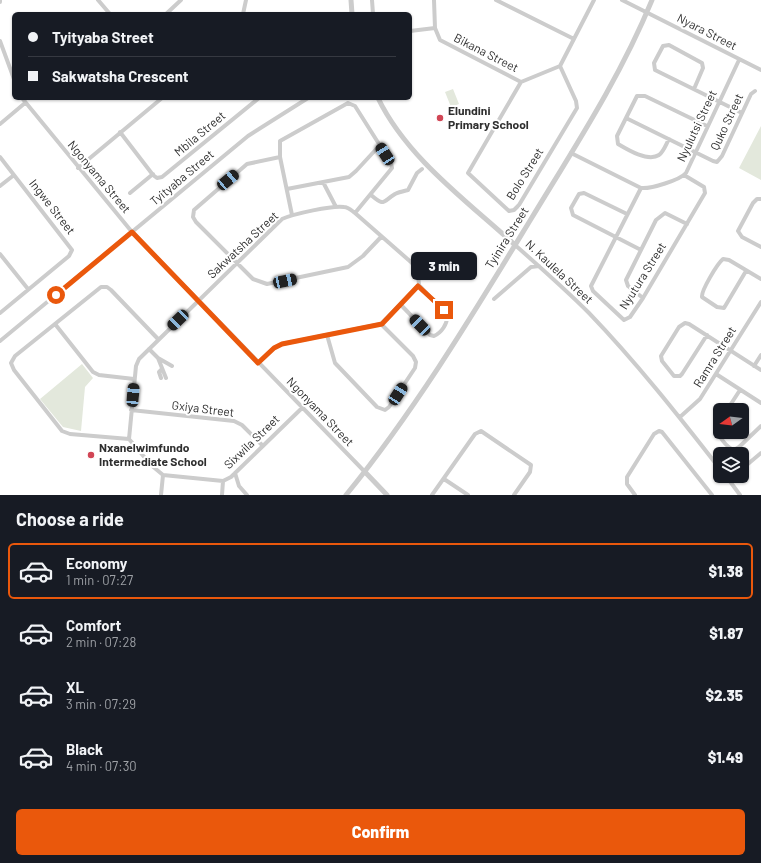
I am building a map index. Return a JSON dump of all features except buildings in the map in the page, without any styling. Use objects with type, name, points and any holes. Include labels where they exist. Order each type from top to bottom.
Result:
[{"type":"street","points":[[98,0],[108,12]]},
{"type":"street","points":[[168,12],[181,0]]},
{"type":"street","points":[[243,12],[246,0]]},
{"type":"street","points":[[351,0],[352,12]]},
{"type":"street","points":[[372,0],[373,12]]},
{"type":"street","points":[[412,30],[435,28],[434,0]]},
{"type":"street","points":[[496,0],[574,39]]},
{"type":"street","points":[[560,66],[594,0]]},
{"type":"street","name":"Nyara Street","points":[[622,0],[761,70]]},
{"type":"street","name":"Tyinira Street","points":[[346,495],[365,472],[423,393],[515,245],[623,64],[652,0]]},
{"type":"street","name":"Bikana Street","points":[[435,28],[438,37],[443,43],[521,82],[560,66]]},
{"type":"street","points":[[0,41],[12,74]]},
{"type":"street","points":[[694,89],[703,68],[702,63],[669,45],[663,46],[654,61],[654,68],[718,102],[742,113]]},
{"type":"street","name":"Nyulutsi Street","points":[[641,188],[649,188],[684,175],[739,60]]},
{"type":"street","name":"Bolo Street","points":[[521,82],[468,173],[509,210],[514,210],[519,205],[577,108],[576,100],[560,66]]},
{"type":"street","name":"Quko Street","points":[[696,152],[713,161],[721,159],[751,94],[755,91]]},
{"type":"street","points":[[669,139],[660,154],[653,157],[642,156],[621,145],[616,139],[636,99],[642,95],[707,126]]},
{"type":"street","name":"Ngonyama Street","points":[[24,100],[132,232],[365,472]]},
{"type":"street","points":[[78,168],[160,100]]},
{"type":"street","name":"Mbila Street","points":[[153,174],[157,178],[164,176],[256,100]]},
{"type":"street","name":"Tyityaba Street","points":[[0,341],[248,136],[305,100]]},
{"type":"street","name":"N. Kaulela Street","points":[[379,100],[393,124],[419,157],[539,266],[609,335],[680,417],[713,460]]},
{"type":"street","points":[[0,124],[26,103]]},
{"type":"street","points":[[292,215],[280,157],[279,142],[281,139],[348,103],[355,106],[391,163],[392,168],[355,213]]},
{"type":"street","points":[[626,118],[696,152]]},
{"type":"street","points":[[120,132],[153,174],[130,193]]},
{"type":"street","points":[[287,189],[353,174],[380,145]]},
{"type":"street","points":[[571,153],[641,188]]},
{"type":"street","name":"Ingwe Street","points":[[0,157],[72,250],[68,256],[0,313]]},
{"type":"street","points":[[280,157],[247,164],[194,210],[193,217],[196,222],[253,279],[267,284],[348,267],[381,237]]},
{"type":"street","points":[[370,195],[380,202],[386,202],[396,194],[408,190],[417,173],[422,169]]},
{"type":"street","points":[[0,186],[14,175]]},
{"type":"street","name":"Nyutura Street","points":[[641,188],[593,281],[592,288],[624,320],[630,317],[643,298],[706,193],[706,189],[684,175]]},
{"type":"street","points":[[323,182],[336,207]]},
{"type":"street","points":[[627,214],[584,192],[579,194],[571,208],[574,215],[641,250]]},
{"type":"street","points":[[761,199],[757,199],[752,202],[738,231],[742,237],[761,246]]},
{"type":"street","name":"Sakwatsha Street","points":[[198,301],[277,223],[292,215],[336,207],[346,207],[355,213],[412,263],[418,274],[418,286]]},
{"type":"street","points":[[643,298],[628,286],[626,280],[661,214],[668,213],[687,224]]},
{"type":"street","points":[[0,254],[28,289]]},
{"type":"street","points":[[746,271],[724,308],[717,308],[702,297],[701,294],[720,261],[725,259],[761,279]]},
{"type":"street","points":[[494,299],[531,267],[539,266]]},
{"type":"street","points":[[129,439],[70,434],[62,431],[14,370],[11,363],[15,356],[98,289],[104,286],[111,290],[158,339]]},
{"type":"street","points":[[258,363],[278,346],[382,324],[418,286],[440,306],[447,316],[447,321],[437,334],[434,336],[430,335],[401,305]]},
{"type":"street","points":[[161,495],[163,475],[151,465],[129,439],[134,379],[137,362],[158,339],[198,301]]},
{"type":"street","name":"Ramra Street","points":[[680,417],[696,405],[760,305]]},
{"type":"street","points":[[707,335],[681,375],[674,376],[662,361],[661,356],[679,327],[687,323],[707,335],[731,350],[761,370]]},
{"type":"street","points":[[55,324],[93,372],[100,375],[134,379]]},
{"type":"street","points":[[327,335],[335,363],[378,407],[385,410],[389,407],[415,368],[416,362],[413,356],[382,324]]},
{"type":"street","points":[[149,349],[158,358],[172,366]]},
{"type":"street","points":[[754,366],[761,355]]},
{"type":"street","points":[[158,358],[162,370],[159,372],[164,378]]},
{"type":"street","points":[[716,374],[761,402]]},
{"type":"street","points":[[732,403],[740,390]]},
{"type":"street","name":"Sixwila Street","points":[[163,475],[223,481],[235,473],[302,408]]},
{"type":"street","name":"Gxiya Street","points":[[131,410],[234,421],[242,425],[263,446]]},
{"type":"street","points":[[749,437],[761,426]]},
{"type":"street","points":[[635,495],[627,484],[627,477],[654,434],[658,431],[662,432],[712,495]]},
{"type":"street","points":[[432,495],[478,432],[486,433],[530,465],[530,472],[514,495]]},
{"type":"street","points":[[722,439],[729,448],[734,450],[747,439]]},
{"type":"street","points":[[749,463],[761,453]]},
{"type":"street","points":[[365,472],[387,495]]},
{"type":"street","points":[[235,473],[239,486],[247,495]]},
{"type":"street","points":[[444,479],[468,495]]},
{"type":"street","points":[[222,495],[223,481]]},
{"type":"street","points":[[731,483],[740,495]]},
{"type":"shaded area","points":[[453,89],[459,104],[451,107],[445,92]]},
{"type":"shaded area","points":[[761,126],[761,180],[739,168]]},
{"type":"shaded area","points":[[82,364],[93,378],[85,387],[81,431],[63,427],[40,399]]},
{"type":"place","name":"Elundini Primary School","points":[[440,118]]},
{"type":"place","name":"Nxanelwimfundo Intermediate School","points":[[91,455]]},
{"type":"route","points":[[56,295],[132,232],[258,363],[274,348],[282,344],[382,324],[418,286],[444,310]]}]
